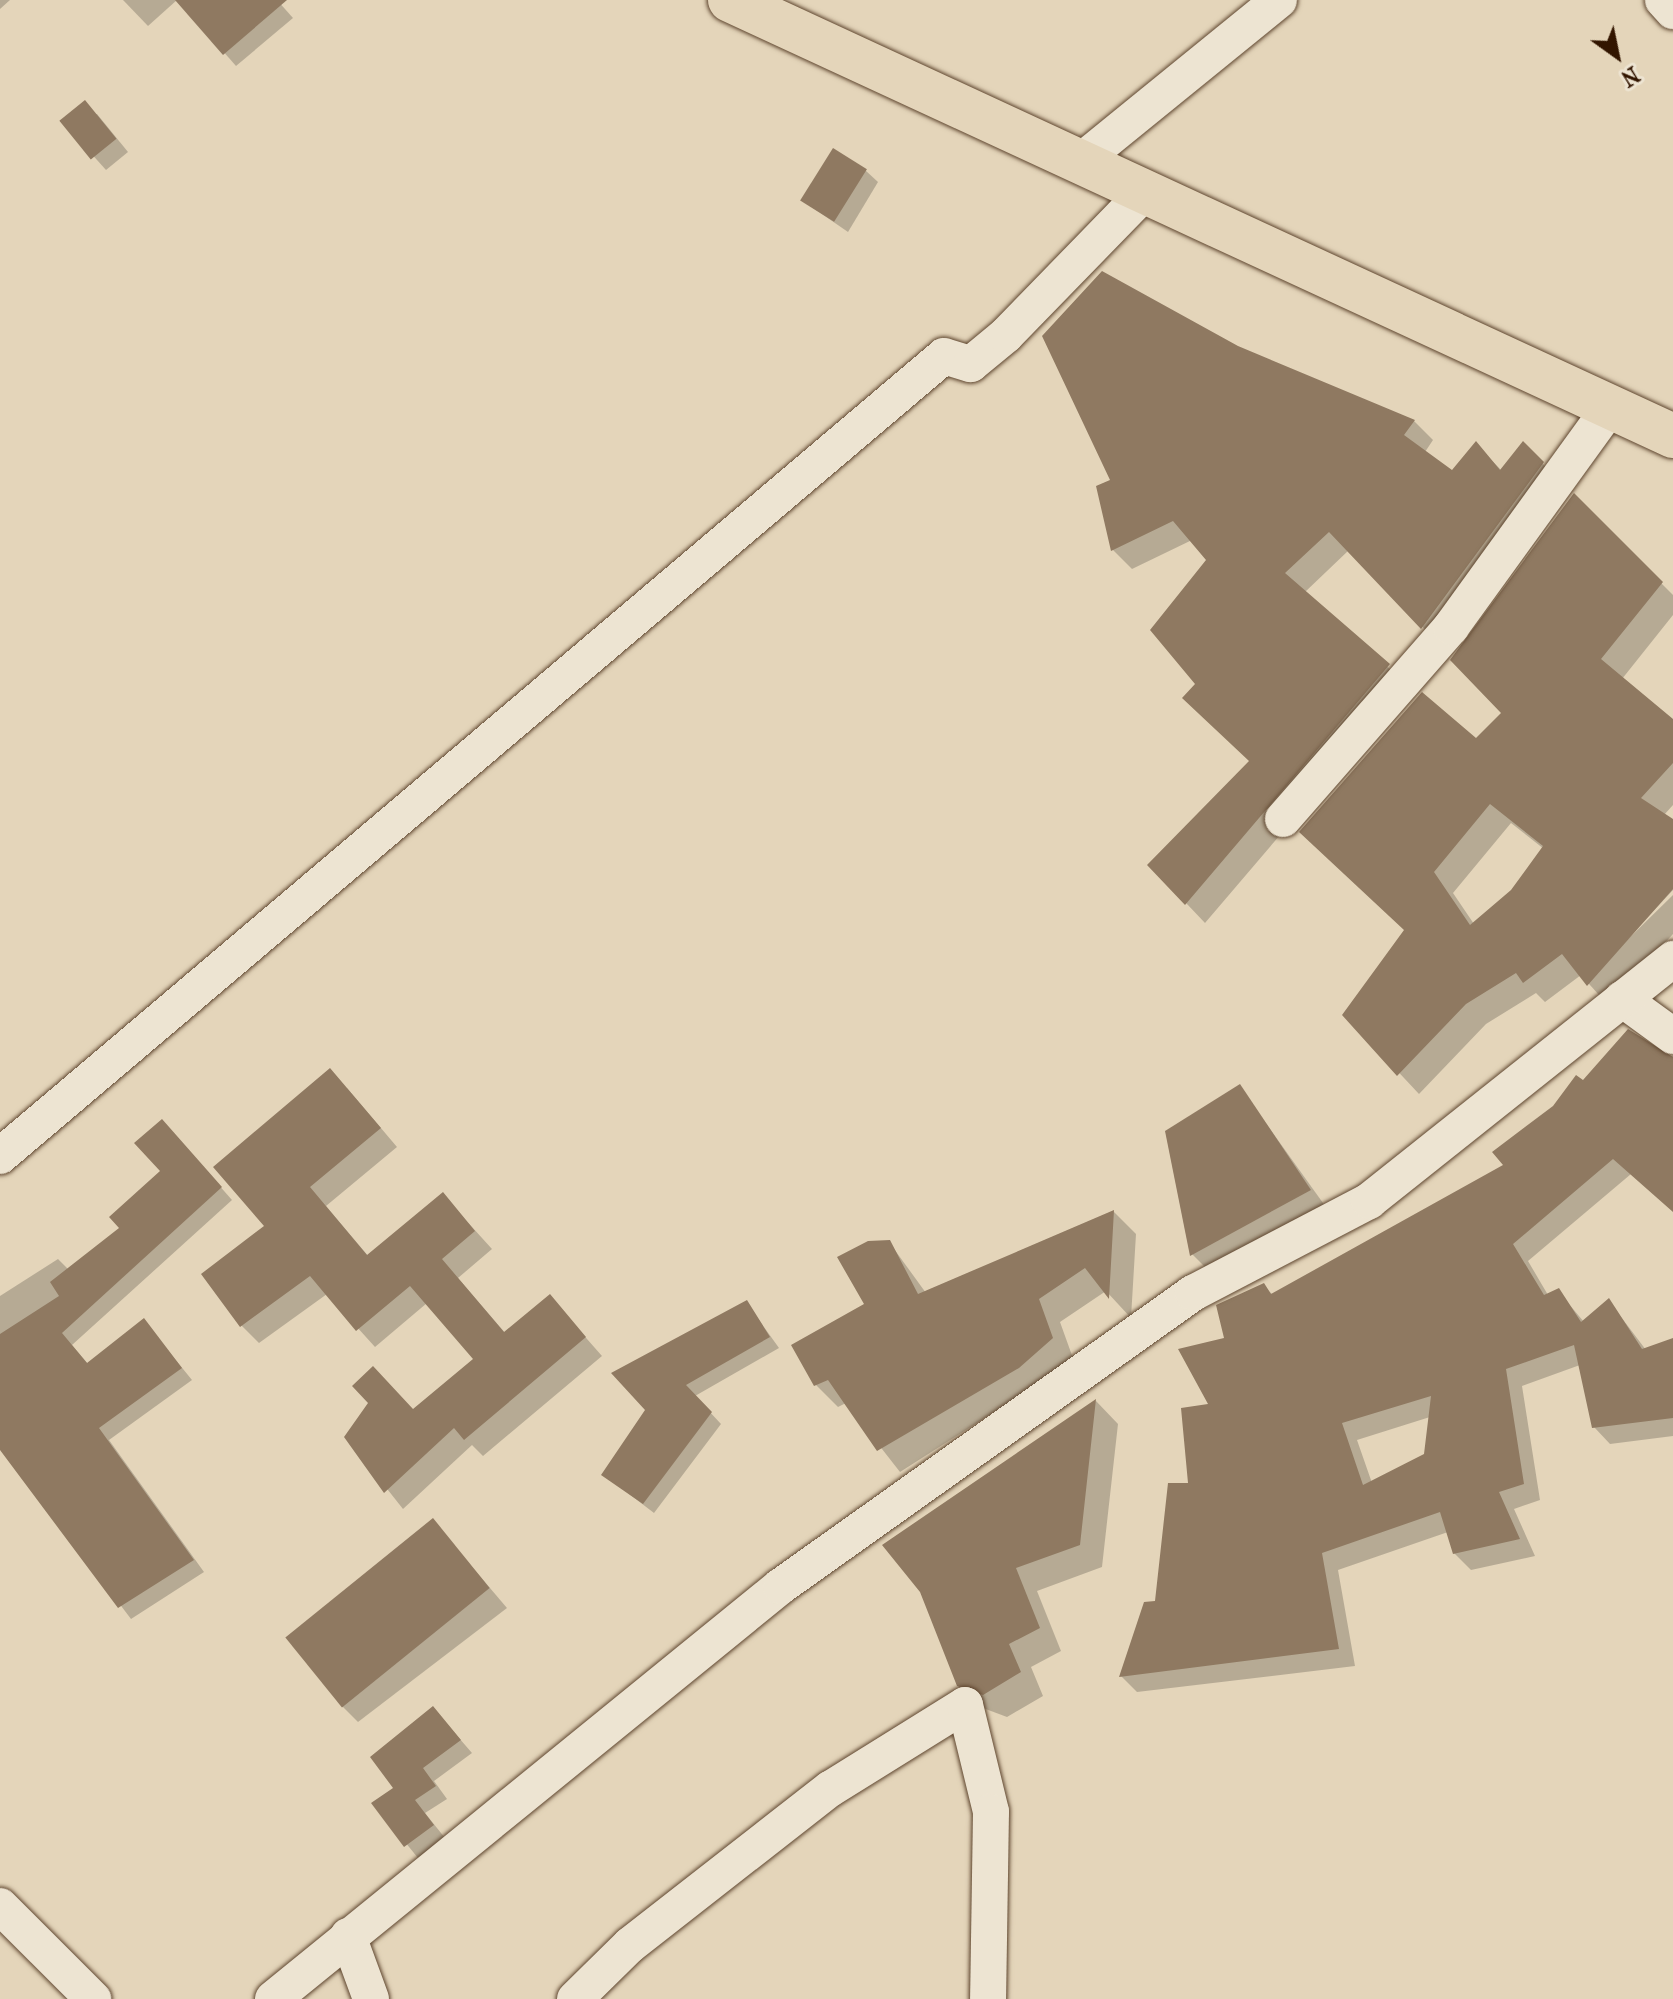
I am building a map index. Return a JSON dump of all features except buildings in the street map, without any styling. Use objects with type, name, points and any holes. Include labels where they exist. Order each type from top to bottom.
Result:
[{"type":"main road","points":[[730,0],[1673,436]]},
{"type":"street","points":[[1081,161],[1279,0]]},
{"type":"street","points":[[1663,0],[1673,11]]},
{"type":"street","points":[[0,1156],[944,356],[971,364],[1006,335],[1146,191]]},
{"type":"street","points":[[1283,819],[1451,627],[1610,407]]},
{"type":"street","points":[[273,1999],[781,1586],[1193,1293],[1369,1201],[1673,959]]},
{"type":"street","points":[[1622,999],[1673,1036]]},
{"type":"street","points":[[575,1999],[630,1945],[830,1789],[965,1705],[991,1812],[988,1999]]},
{"type":"street","points":[[0,1906],[93,1999]]},
{"type":"street","points":[[348,1936],[371,1999]]}]
